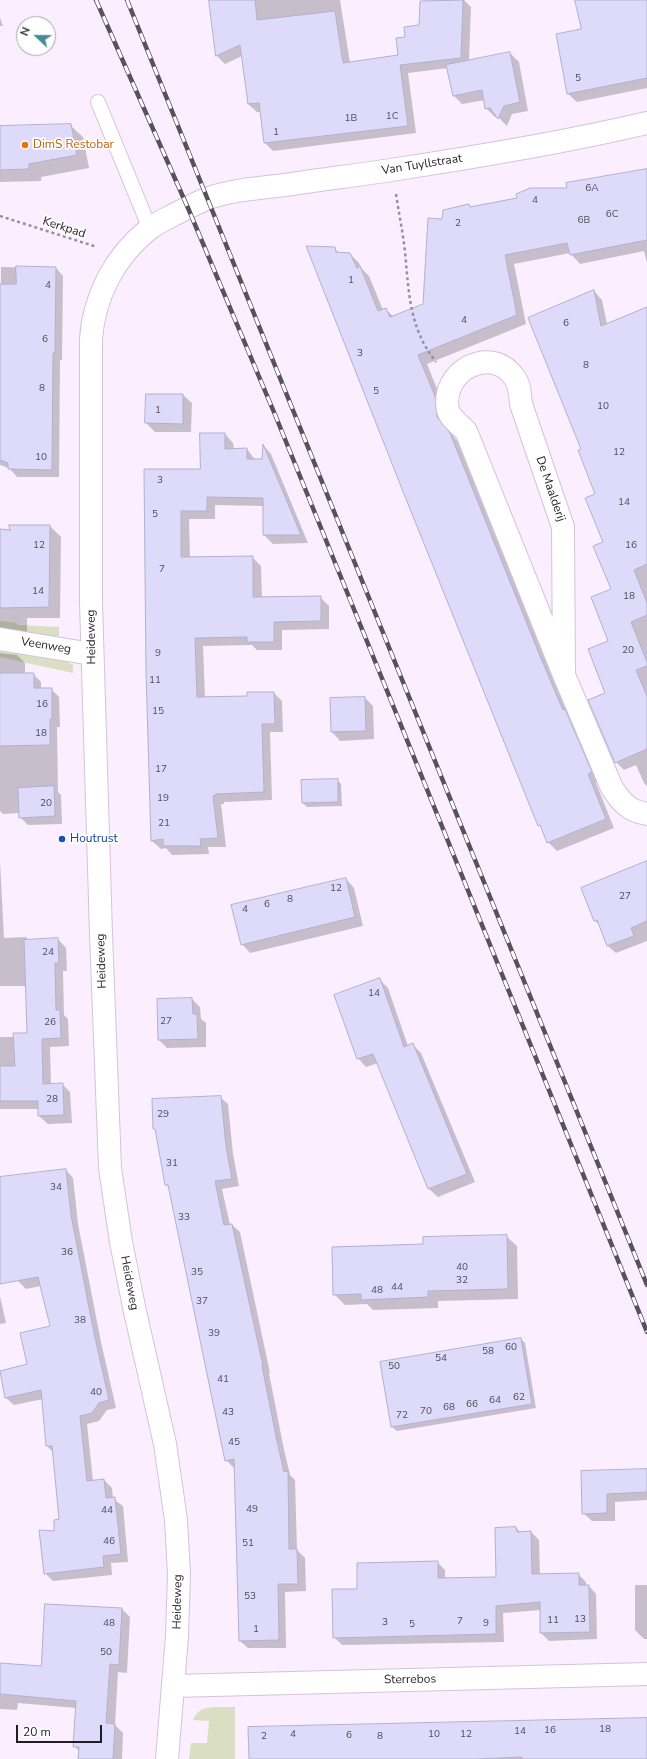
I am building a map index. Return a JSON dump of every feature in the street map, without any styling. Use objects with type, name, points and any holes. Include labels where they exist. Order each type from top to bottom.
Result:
[{"type":"street","name":"Van Tuyllstraat","points":[[197,203],[224,194],[241,191],[543,146],[647,123]]},
{"type":"street","name":"Heideweg","points":[[166,1759],[177,1636],[179,1574],[176,1520],[165,1444],[121,1242],[110,1168],[92,654],[92,321],[100,293],[109,276],[121,259],[150,228],[197,203]]},
{"type":"street","name":"De Maalderij","points":[[564,675],[563,527],[521,404],[515,378],[506,369],[492,363],[478,363],[465,368],[454,379],[448,394],[448,410],[455,421],[466,431],[564,675],[612,788],[622,803],[637,812],[647,814]]},
{"type":"street","name":"Veenweg","points":[[0,639],[92,654]]},
{"type":"street","name":"Sterrebos","points":[[173,1686],[647,1674]]},
{"type":"lane","points":[[98,102],[150,228]]},
{"type":"path","points":[[390,170],[402,229],[410,307],[416,325],[432,358],[441,369],[454,379]]},
{"type":"path","name":"Kerkpad","points":[[0,216],[103,249],[121,259]]},
{"type":"green space","points":[[0,621],[17,623],[18,625],[59,627],[59,636],[40,637],[0,630]]},
{"type":"green space","points":[[0,648],[64,660],[73,665],[73,673],[0,657]]},
{"type":"green space","points":[[235,1707],[235,1759],[189,1759],[191,1743],[207,1743],[209,1721],[193,1720],[196,1715],[205,1709]]},
{"type":"building","points":[[209,0],[255,0],[257,20],[335,11],[343,63],[398,55],[396,38],[405,37],[404,27],[419,25],[420,1],[463,0],[461,58],[400,65],[408,126],[264,143],[259,103],[248,104],[240,45],[216,56]]},
{"type":"building","points":[[575,0],[647,0],[647,78],[567,94],[556,34],[581,29]]},
{"type":"building","points":[[510,52],[520,102],[504,106],[498,119],[490,108],[485,109],[482,90],[453,96],[446,65]]},
{"type":"building","points":[[71,124],[77,155],[29,164],[29,169],[0,170],[0,126]]},
{"type":"building","points":[[647,169],[647,240],[570,255],[567,243],[505,255],[517,315],[418,355],[435,396],[437,417],[450,433],[540,656],[592,772],[588,774],[606,819],[547,843],[540,825],[538,826],[306,246],[335,247],[336,252],[350,253],[357,268],[360,266],[378,311],[386,308],[390,317],[423,304],[428,218],[442,219],[443,210],[469,204],[470,207],[517,198],[516,194],[530,188],[567,188],[566,183]]},
{"type":"building","points":[[16,266],[56,267],[55,353],[53,353],[52,470],[8,469],[8,463],[0,460],[0,284],[16,284]]},
{"type":"building","points":[[594,290],[601,326],[647,307],[647,564],[634,570],[647,603],[647,615],[631,622],[647,662],[647,666],[636,670],[647,696],[647,749],[615,763],[588,700],[605,693],[588,649],[608,641],[591,597],[611,589],[593,546],[603,542],[585,498],[595,494],[578,450],[581,449],[528,318]]},
{"type":"building","points":[[146,394],[183,394],[183,424],[145,423]]},
{"type":"building","points":[[200,433],[225,433],[225,449],[247,448],[247,459],[262,459],[263,444],[301,535],[263,535],[263,498],[207,497],[207,511],[181,511],[181,557],[253,556],[253,597],[321,596],[321,621],[274,622],[274,642],[247,642],[247,637],[195,638],[197,697],[247,696],[247,692],[274,692],[275,724],[262,724],[264,792],[216,794],[213,796],[218,838],[200,839],[201,846],[163,846],[163,839],[151,841],[146,671],[144,469],[200,469]]},
{"type":"building","points":[[9,525],[50,525],[49,607],[0,608],[0,529],[10,530]]},
{"type":"building","points":[[0,673],[34,673],[34,688],[52,688],[50,745],[0,746]]},
{"type":"building","points":[[365,697],[366,731],[331,732],[330,698]]},
{"type":"building","points":[[338,779],[338,802],[302,803],[301,780]]},
{"type":"building","points":[[54,786],[55,816],[19,818],[18,788]]},
{"type":"building","points":[[647,861],[647,921],[631,928],[634,936],[607,946],[597,920],[594,921],[581,888]]},
{"type":"building","points":[[346,878],[355,917],[241,945],[231,905]]},
{"type":"building","points":[[58,938],[59,963],[55,963],[56,1010],[60,1010],[61,1038],[42,1039],[43,1084],[63,1083],[64,1115],[38,1116],[38,1101],[0,1101],[0,1066],[15,1066],[13,1033],[27,1033],[24,940]]},
{"type":"building","points":[[380,978],[404,1047],[413,1043],[467,1174],[428,1189],[373,1054],[357,1059],[334,995]]},
{"type":"building","points":[[192,998],[193,1014],[197,1014],[198,1039],[158,1040],[157,999]]},
{"type":"building","points":[[221,1096],[226,1146],[232,1179],[215,1181],[224,1225],[232,1224],[284,1472],[288,1471],[289,1549],[297,1549],[298,1584],[278,1584],[279,1640],[239,1641],[234,1459],[225,1461],[168,1185],[165,1185],[155,1129],[153,1129],[152,1099]]},
{"type":"building","points":[[66,1169],[71,1215],[94,1333],[109,1400],[99,1403],[92,1413],[80,1416],[87,1481],[104,1479],[106,1498],[115,1497],[121,1554],[103,1556],[104,1567],[44,1574],[39,1530],[54,1531],[54,1520],[59,1519],[52,1446],[46,1446],[41,1390],[5,1398],[0,1371],[27,1364],[20,1333],[50,1326],[38,1277],[0,1284],[0,1177]]},
{"type":"building","points":[[507,1235],[508,1289],[428,1291],[428,1297],[361,1300],[361,1294],[333,1295],[332,1247],[423,1244],[423,1237]]},
{"type":"building","points":[[521,1338],[532,1404],[391,1427],[380,1362]]},
{"type":"building","points":[[647,1469],[647,1492],[607,1494],[607,1513],[582,1514],[581,1471]]},
{"type":"building","points":[[516,1527],[517,1532],[531,1531],[532,1574],[579,1573],[579,1585],[589,1585],[590,1632],[540,1633],[540,1602],[496,1606],[496,1634],[333,1638],[332,1589],[357,1589],[357,1563],[438,1561],[438,1578],[496,1577],[495,1528]]},
{"type":"building","points":[[45,1604],[122,1608],[119,1665],[110,1664],[106,1723],[115,1724],[113,1759],[78,1759],[79,1747],[73,1747],[76,1701],[0,1694],[0,1663],[41,1666]]},
{"type":"building","points":[[647,1718],[647,1759],[522,1759],[522,1757],[478,1759],[249,1759],[248,1727]]},
{"type":"railway","points":[[96,0],[188,208],[276,417],[647,1332]]},
{"type":"railway","points":[[127,0],[647,1285]]},
{"type":"place","name":"DimS Restobar","points":[[25,145]]},
{"type":"place","name":"Houtrust","points":[[62,839]]}]
